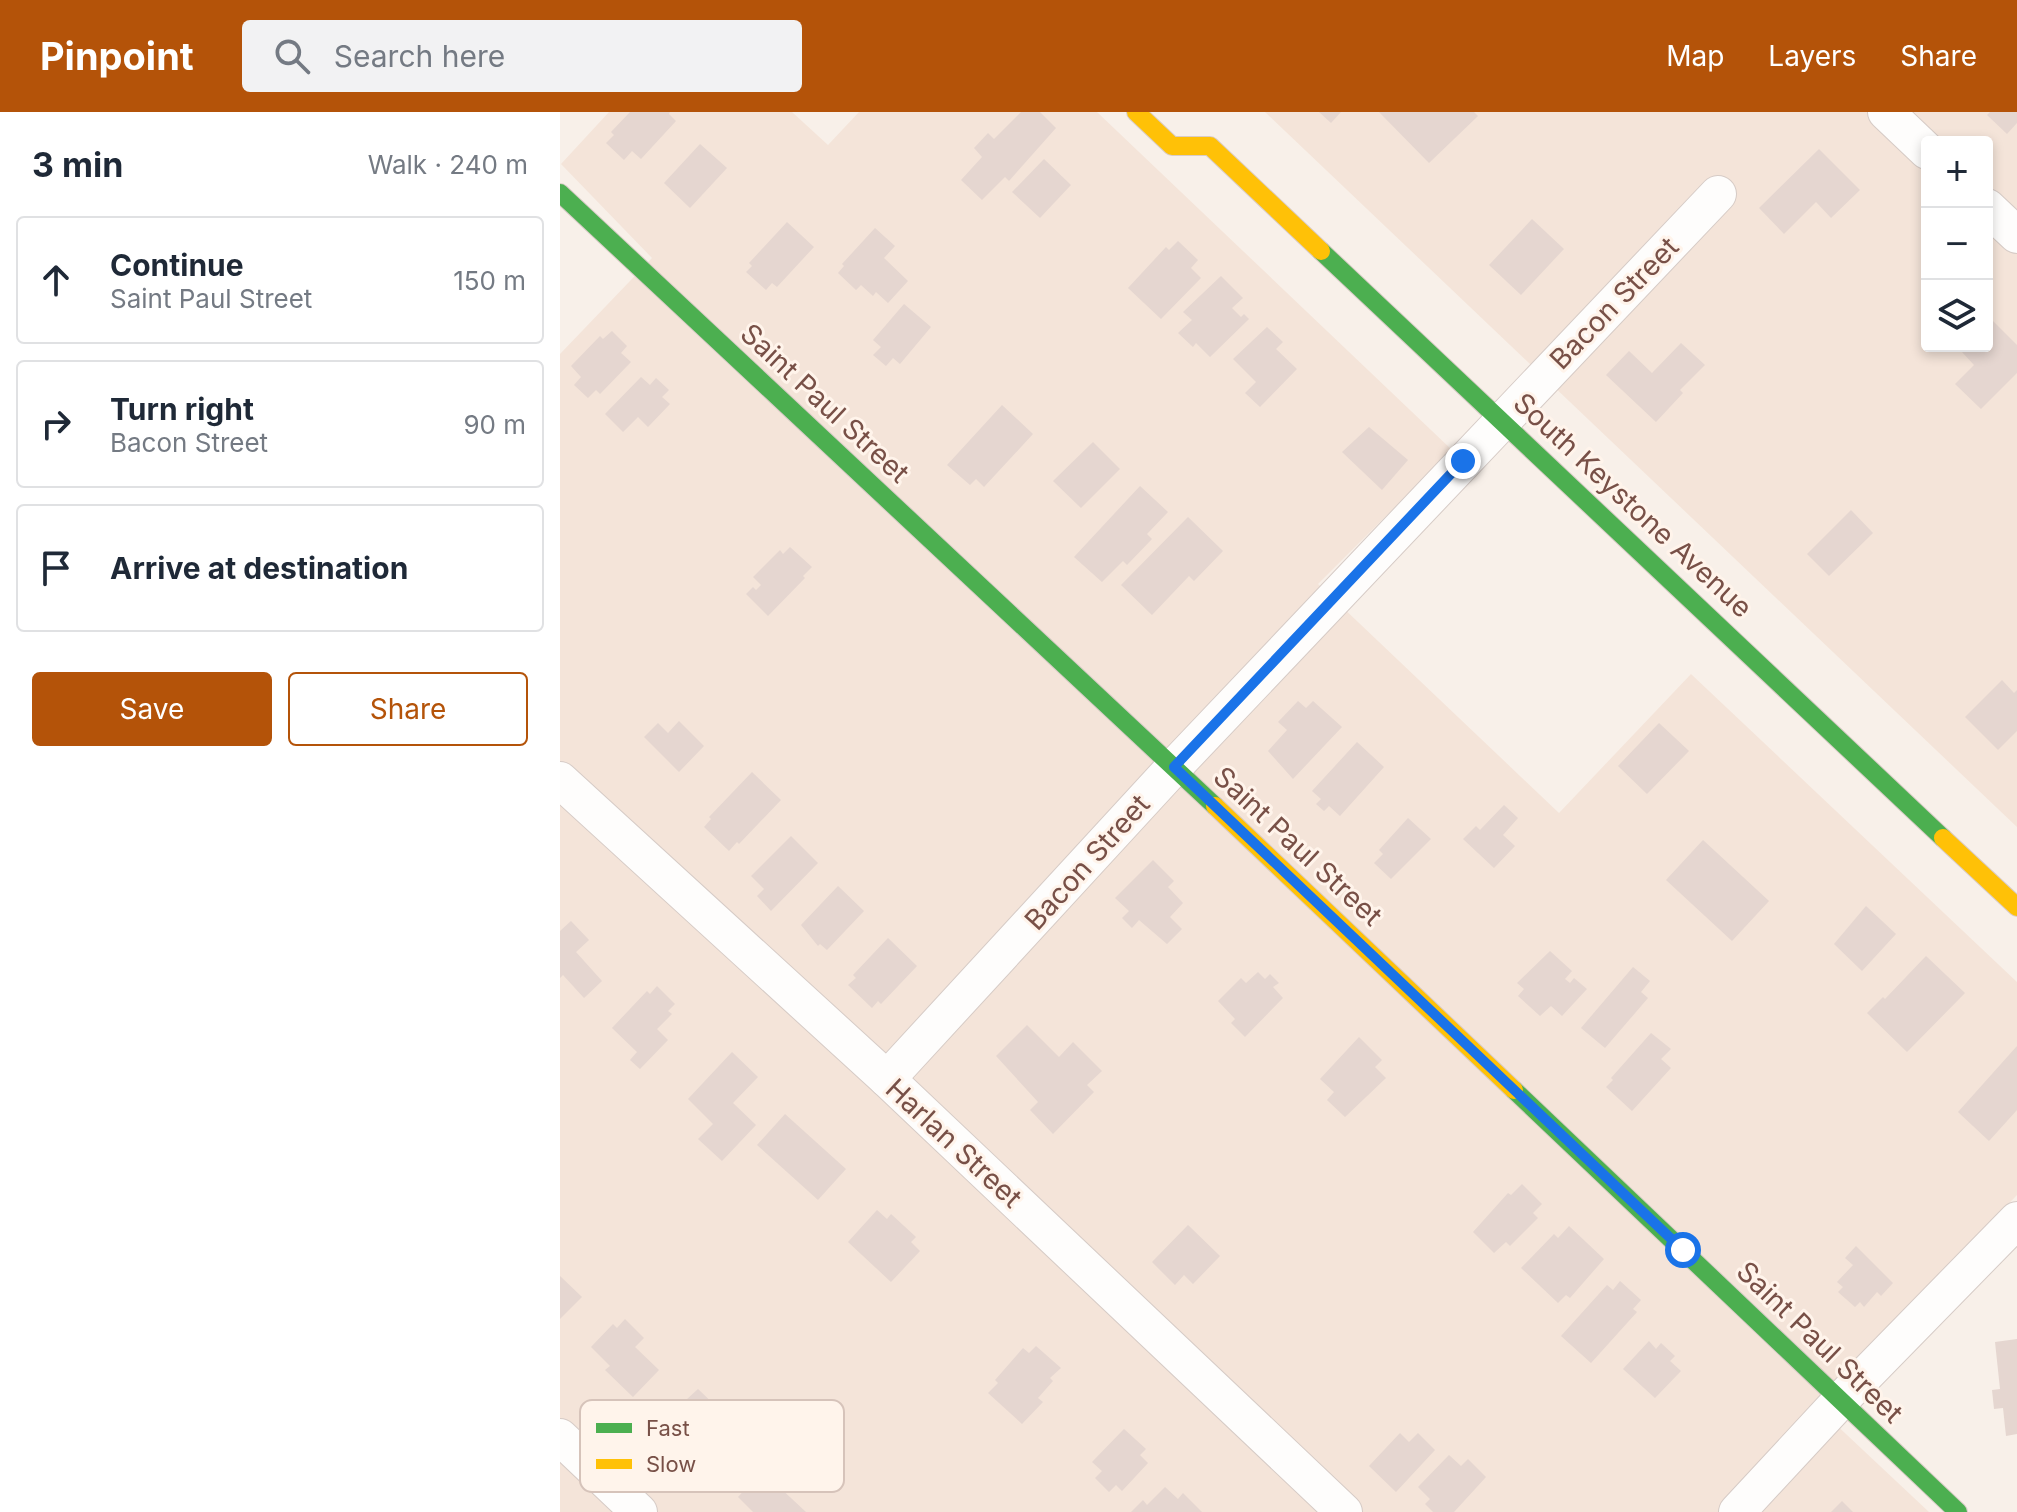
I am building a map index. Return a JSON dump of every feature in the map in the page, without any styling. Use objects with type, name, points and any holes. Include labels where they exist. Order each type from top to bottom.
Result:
[{"type":"street","points":[[1136,112],[1172,146],[1210,146],[1210,123]]},
{"type":"street","points":[[1886,112],[1921,145]]},
{"type":"street","name":"South Keystone Avenue","points":[[1210,146],[2017,907]]},
{"type":"street","name":"Saint Paul Street","points":[[560,193],[1174,767],[1958,1512]]},
{"type":"street","name":"Bacon Street","points":[[887,1079],[1174,767],[1718,194]]},
{"type":"street","points":[[1988,208],[2017,235]]},
{"type":"street","name":"Harlan Street","points":[[560,780],[887,1079],[1344,1512]]},
{"type":"street","points":[[1737,1512],[1840,1401],[2017,1220]]},
{"type":"street","points":[[560,1437],[580,1456]]},
{"type":"street","points":[[618,1492],[639,1512]]},
{"type":"shaded area","points":[[609,112],[792,112],[828,145],[859,112],[1097,112],[1452,450],[1318,584],[1559,813],[1691,674],[2017,982],[2017,1195],[1814,1404],[1929,1512],[560,1512],[560,354],[652,258],[561,164]]},
{"type":"shaded area","points":[[1265,112],[2017,112],[2017,827]]},
{"type":"building","points":[[630,112],[670,112],[676,121],[641,159],[632,151],[624,160],[606,143],[614,135],[611,132]]},
{"type":"building","points":[[1021,112],[1040,112],[1056,128],[1009,181],[1005,177],[982,200],[961,180],[982,157],[974,148],[988,133],[994,139]]},
{"type":"building","points":[[1319,112],[1341,112],[1331,123]]},
{"type":"building","points":[[1379,112],[1474,112],[1478,116],[1429,163]]},
{"type":"building","points":[[1990,112],[2017,112],[2017,123],[2007,134],[1987,115]]},
{"type":"building","points":[[700,144],[727,168],[690,208],[664,183]]},
{"type":"building","points":[[1819,149],[1860,190],[1831,218],[1816,202],[1784,234],[1759,208]]},
{"type":"building","points":[[1044,159],[1071,185],[1040,218],[1012,192]]},
{"type":"building","points":[[1532,219],[1564,249],[1521,295],[1489,265]]},
{"type":"building","points":[[787,222],[814,247],[777,287],[772,283],[766,290],[746,272],[752,266],[749,263]]},
{"type":"building","points":[[875,228],[895,246],[884,258],[908,281],[888,303],[876,292],[873,296],[861,285],[856,290],[838,273],[844,266],[842,264]]},
{"type":"building","points":[[1178,241],[1198,260],[1191,268],[1201,278],[1161,319],[1128,288],[1166,247],[1169,250]]},
{"type":"building","points":[[1221,276],[1243,298],[1232,308],[1241,317],[1244,314],[1249,319],[1210,357],[1196,343],[1193,347],[1178,333],[1192,320],[1183,312]]},
{"type":"building","points":[[904,304],[931,327],[900,364],[893,358],[886,366],[873,355],[881,347],[873,340]]},
{"type":"building","points":[[1993,321],[2017,345],[2017,373],[1981,409],[1955,384],[1974,365],[1962,352],[1993,352]]},
{"type":"building","points":[[1267,327],[1283,342],[1276,349],[1297,369],[1260,407],[1245,393],[1256,382],[1233,359]]},
{"type":"building","points":[[612,331],[627,346],[621,353],[631,362],[600,394],[596,390],[588,398],[574,385],[581,377],[571,366],[600,336],[603,339]]},
{"type":"building","points":[[1681,343],[1705,365],[1680,390],[1683,393],[1656,422],[1606,375],[1629,351],[1652,373]]},
{"type":"building","points":[[641,377],[650,385],[656,378],[669,390],[662,397],[670,404],[648,427],[638,417],[623,432],[605,414]]},
{"type":"building","points":[[1002,405],[1033,434],[984,487],[976,479],[970,485],[947,465]]},
{"type":"building","points":[[1369,427],[1408,460],[1382,490],[1342,452]]},
{"type":"building","points":[[1093,442],[1120,469],[1081,508],[1053,481]]},
{"type":"building","points":[[1140,486],[1168,512],[1147,534],[1152,539],[1127,565],[1123,561],[1102,582],[1074,557]]},
{"type":"building","points":[[1851,510],[1873,533],[1829,576],[1807,554]]},
{"type":"building","points":[[1188,517],[1223,551],[1194,581],[1189,576],[1152,615],[1121,585]]},
{"type":"building","points":[[790,547],[812,567],[768,616],[746,594],[753,587],[756,590],[761,585],[753,577],[780,550],[783,554]]},
{"type":"building","points":[[2002,680],[2014,693],[2017,690],[2017,731],[1998,750],[1965,717]]},
{"type":"building","points":[[1298,701],[1306,708],[1313,701],[1342,727],[1293,779],[1268,751],[1287,730],[1278,722]]},
{"type":"building","points":[[679,721],[704,746],[679,772],[644,737],[658,723],[668,733]]},
{"type":"building","points":[[1659,723],[1689,751],[1647,794],[1618,766]]},
{"type":"building","points":[[1357,742],[1384,767],[1340,816],[1329,806],[1324,811],[1316,804],[1321,799],[1312,791]]},
{"type":"building","points":[[752,772],[781,800],[729,851],[704,827],[711,819],[709,817]]},
{"type":"building","points":[[1504,805],[1518,818],[1503,835],[1515,846],[1494,868],[1463,839],[1476,826],[1480,830]]},
{"type":"building","points":[[1408,818],[1431,839],[1391,879],[1374,863],[1383,854],[1379,850]]},
{"type":"building","points":[[791,836],[818,863],[771,911],[757,896],[764,889],[751,876]]},
{"type":"building","points":[[1703,840],[1769,901],[1732,941],[1666,880]]},
{"type":"building","points":[[1153,860],[1174,881],[1168,887],[1183,903],[1170,917],[1182,929],[1167,944],[1139,920],[1132,928],[1122,918],[1129,911],[1115,898]]},
{"type":"building","points":[[838,886],[864,911],[827,950],[820,944],[818,946],[801,925]]},
{"type":"building","points":[[1866,906],[1896,934],[1862,971],[1834,944]]},
{"type":"building","points":[[571,921],[589,940],[576,952],[602,981],[584,998],[563,975],[560,978],[560,931]]},
{"type":"building","points":[[888,938],[917,966],[881,1004],[878,1001],[872,1008],[848,985],[856,978],[853,975]]},
{"type":"building","points":[[1550,951],[1572,971],[1565,979],[1570,983],[1574,978],[1587,989],[1562,1016],[1551,1006],[1540,1016],[1518,996],[1524,989],[1517,983]]},
{"type":"building","points":[[1926,956],[1965,993],[1907,1052],[1867,1013],[1883,997],[1885,999]]},
{"type":"building","points":[[1633,967],[1650,981],[1641,992],[1648,998],[1605,1048],[1581,1028]]},
{"type":"building","points":[[1258,972],[1265,979],[1270,974],[1279,983],[1273,987],[1283,998],[1245,1037],[1231,1023],[1235,1019],[1218,1001],[1241,978],[1246,983]]},
{"type":"building","points":[[657,986],[675,1004],[668,1011],[672,1014],[657,1029],[668,1040],[640,1069],[630,1060],[637,1052],[612,1028],[647,991],[650,994]]},
{"type":"building","points":[[1027,1025],[1059,1057],[1073,1042],[1102,1071],[1087,1085],[1094,1092],[1053,1134],[1030,1110],[1038,1102],[996,1056]]},
{"type":"building","points":[[1651,1033],[1671,1049],[1661,1059],[1671,1068],[1632,1111],[1606,1087]]},
{"type":"building","points":[[1359,1037],[1382,1060],[1375,1067],[1386,1078],[1345,1117],[1327,1100],[1334,1092],[1320,1079]]},
{"type":"building","points":[[2017,1046],[2017,1110],[1989,1141],[1958,1112]]},
{"type":"building","points":[[732,1052],[758,1077],[733,1103],[756,1125],[722,1161],[698,1139],[713,1124],[688,1099]]},
{"type":"building","points":[[785,1114],[846,1169],[818,1200],[757,1145]]},
{"type":"building","points":[[1522,1184],[1542,1204],[1533,1213],[1538,1218],[1510,1246],[1506,1242],[1494,1253],[1473,1232],[1508,1193],[1511,1195]]},
{"type":"building","points":[[877,1210],[887,1219],[891,1214],[916,1237],[911,1242],[920,1251],[891,1282],[848,1242]]},
{"type":"building","points":[[1188,1225],[1220,1256],[1193,1284],[1184,1275],[1175,1285],[1152,1262]]},
{"type":"building","points":[[1569,1226],[1604,1259],[1570,1298],[1566,1295],[1558,1303],[1521,1268],[1554,1234],[1558,1238]]},
{"type":"building","points":[[1856,1246],[1893,1283],[1881,1296],[1877,1292],[1864,1307],[1860,1302],[1855,1307],[1838,1292],[1843,1287],[1837,1282],[1853,1265],[1845,1258]]},
{"type":"building","points":[[560,1276],[582,1297],[560,1319]]},
{"type":"building","points":[[1620,1281],[1641,1300],[1633,1309],[1637,1312],[1591,1363],[1561,1336],[1607,1285],[1613,1290]]},
{"type":"building","points":[[625,1319],[644,1338],[635,1347],[659,1370],[633,1397],[605,1370],[610,1366],[591,1347],[613,1324],[617,1328]]},
{"type":"building","points":[[2017,1339],[2017,1434],[2006,1436],[2003,1408],[1994,1409],[1992,1390],[2000,1389],[1995,1342]]},
{"type":"building","points":[[1649,1341],[1656,1349],[1661,1343],[1675,1356],[1670,1361],[1681,1371],[1655,1398],[1623,1369]]},
{"type":"building","points":[[1036,1346],[1061,1368],[1050,1378],[1053,1381],[1038,1398],[1043,1402],[1022,1424],[988,1393],[998,1383],[995,1380],[1023,1348],[1029,1353]]},
{"type":"building","points":[[698,1389],[709,1400],[686,1400]]},
{"type":"building","points":[[1124,1429],[1146,1449],[1140,1455],[1148,1463],[1122,1491],[1116,1485],[1109,1492],[1095,1478],[1102,1471],[1092,1462]]},
{"type":"building","points":[[1400,1433],[1409,1442],[1418,1433],[1435,1450],[1396,1492],[1369,1466]]},
{"type":"building","points":[[1449,1455],[1461,1466],[1468,1459],[1486,1477],[1454,1512],[1433,1512],[1425,1504],[1430,1499],[1418,1487]]},
{"type":"building","points":[[1165,1487],[1178,1499],[1183,1493],[1202,1512],[1131,1512],[1143,1500],[1147,1505]]},
{"type":"building","points":[[743,1492],[785,1492],[806,1512],[753,1512],[738,1497]]},
{"type":"building","points":[[1842,1501],[1853,1512],[1831,1512]]},
{"type":"traffic: fast","points":[[560,193],[1215,806]]},
{"type":"traffic: fast","points":[[1321,251],[1943,838]]},
{"type":"traffic: fast","points":[[1514,1090],[1958,1512]]},
{"type":"traffic: slow","points":[[1136,112],[1172,146],[1210,146],[1321,251]]},
{"type":"traffic: slow","points":[[1215,806],[1514,1090]]},
{"type":"traffic: slow","points":[[1943,838],[2017,907]]},
{"type":"route","points":[[1463,461],[1174,767],[1683,1250]]}]
